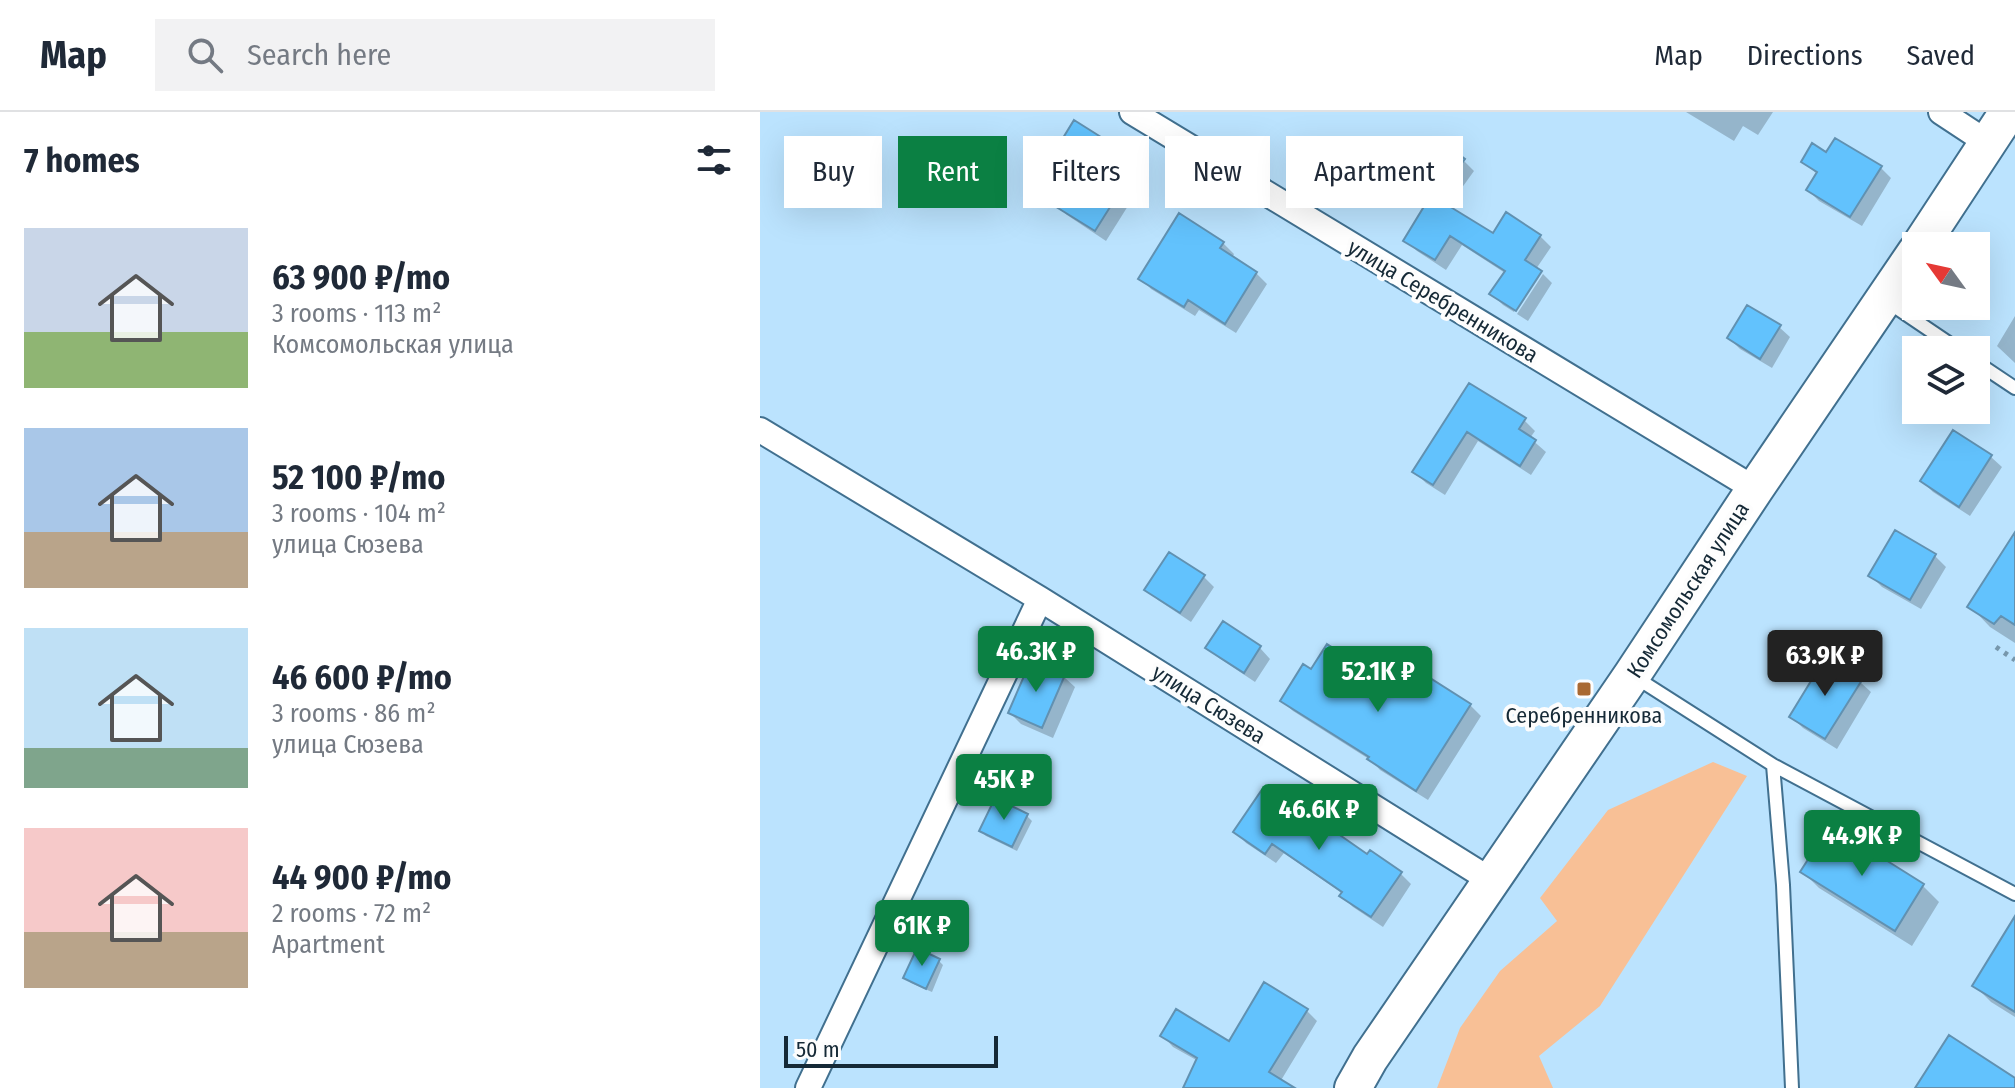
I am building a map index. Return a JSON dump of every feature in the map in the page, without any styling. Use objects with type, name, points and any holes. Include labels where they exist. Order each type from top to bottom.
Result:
[{"type":"main road","points":[[1929,232],[2008,112]]},
{"type":"main road","name":"Комсомольская улица","points":[[1353,1088],[1370,1058],[1902,274]]},
{"type":"street","name":"улица Серебренникова","points":[[1132,112],[1755,489]]},
{"type":"street","points":[[1941,112],[1988,143]]},
{"type":"street","name":"улица Сюзева","points":[[760,430],[1040,599],[1492,881]]},
{"type":"street","points":[[808,1088],[1040,599]]},
{"type":"lane","points":[[1885,300],[1938,336]]},
{"type":"lane","points":[[1990,371],[2015,388]]},
{"type":"lane","points":[[1632,675],[1773,765],[2015,894]]},
{"type":"lane","points":[[1773,765],[1783,885],[1792,1088]]},
{"type":"path","points":[[1996,647],[2015,660]]},
{"type":"shaded area","points":[[1713,762],[1747,776],[1600,1006],[1539,1056],[1553,1088],[1437,1088],[1460,1028],[1500,971],[1557,921],[1540,898],[1608,810]]},
{"type":"building","points":[[1074,120],[1099,136],[1064,136]]},
{"type":"building","points":[[1835,138],[1882,166],[1850,217],[1806,190],[1817,172],[1801,162],[1812,143],[1826,152]]},
{"type":"building","points":[[1058,208],[1109,208],[1095,231]]},
{"type":"building","points":[[1423,208],[1452,208],[1493,233],[1506,212],[1541,235],[1525,260],[1542,271],[1516,311],[1489,294],[1505,271],[1450,236],[1435,260],[1403,241]]},
{"type":"building","points":[[1179,213],[1224,242],[1220,248],[1257,272],[1225,324],[1188,300],[1184,307],[1138,279]]},
{"type":"building","points":[[1747,305],[1781,325],[1760,359],[1727,338]]},
{"type":"building","points":[[1469,383],[1526,418],[1519,429],[1536,440],[1520,466],[1467,432],[1433,485],[1412,472]]},
{"type":"building","points":[[1953,430],[1992,455],[1959,507],[1920,481]]},
{"type":"building","points":[[1895,530],[1936,554],[1910,600],[1868,576]]},
{"type":"building","points":[[2015,532],[2015,625],[2001,616],[1994,624],[1967,607]]},
{"type":"building","points":[[1169,552],[1205,575],[1180,613],[1144,590]]},
{"type":"building","points":[[1223,621],[1261,646],[1244,673],[1205,648]]},
{"type":"building","points":[[1327,644],[1408,695],[1422,673],[1471,704],[1416,791],[1367,759],[1369,757],[1280,701],[1303,664],[1311,669]]},
{"type":"building","points":[[1825,658],[1862,680],[1825,739],[1789,717]]},
{"type":"building","points":[[1031,660],[1065,675],[1042,728],[1008,713]]},
{"type":"building","points":[[1261,791],[1293,813],[1298,806],[1367,854],[1370,850],[1402,872],[1371,917],[1339,896],[1342,892],[1272,844],[1265,854],[1233,832]]},
{"type":"building","points":[[995,798],[1028,814],[1012,847],[979,831]]},
{"type":"building","points":[[1830,825],[1924,884],[1895,931],[1800,872]]},
{"type":"building","points":[[2015,916],[2015,1012],[1972,986]]},
{"type":"building","points":[[917,948],[940,959],[926,989],[903,978]]},
{"type":"building","points":[[1264,982],[1308,1009],[1269,1072],[1295,1088],[1183,1088],[1197,1058],[1160,1036],[1176,1009],[1229,1041]]},
{"type":"building","points":[[1949,1035],[2015,1078],[2015,1088],[1915,1088]]},
{"type":"place","name":"Серебренникова","points":[[1584,689]]}]
